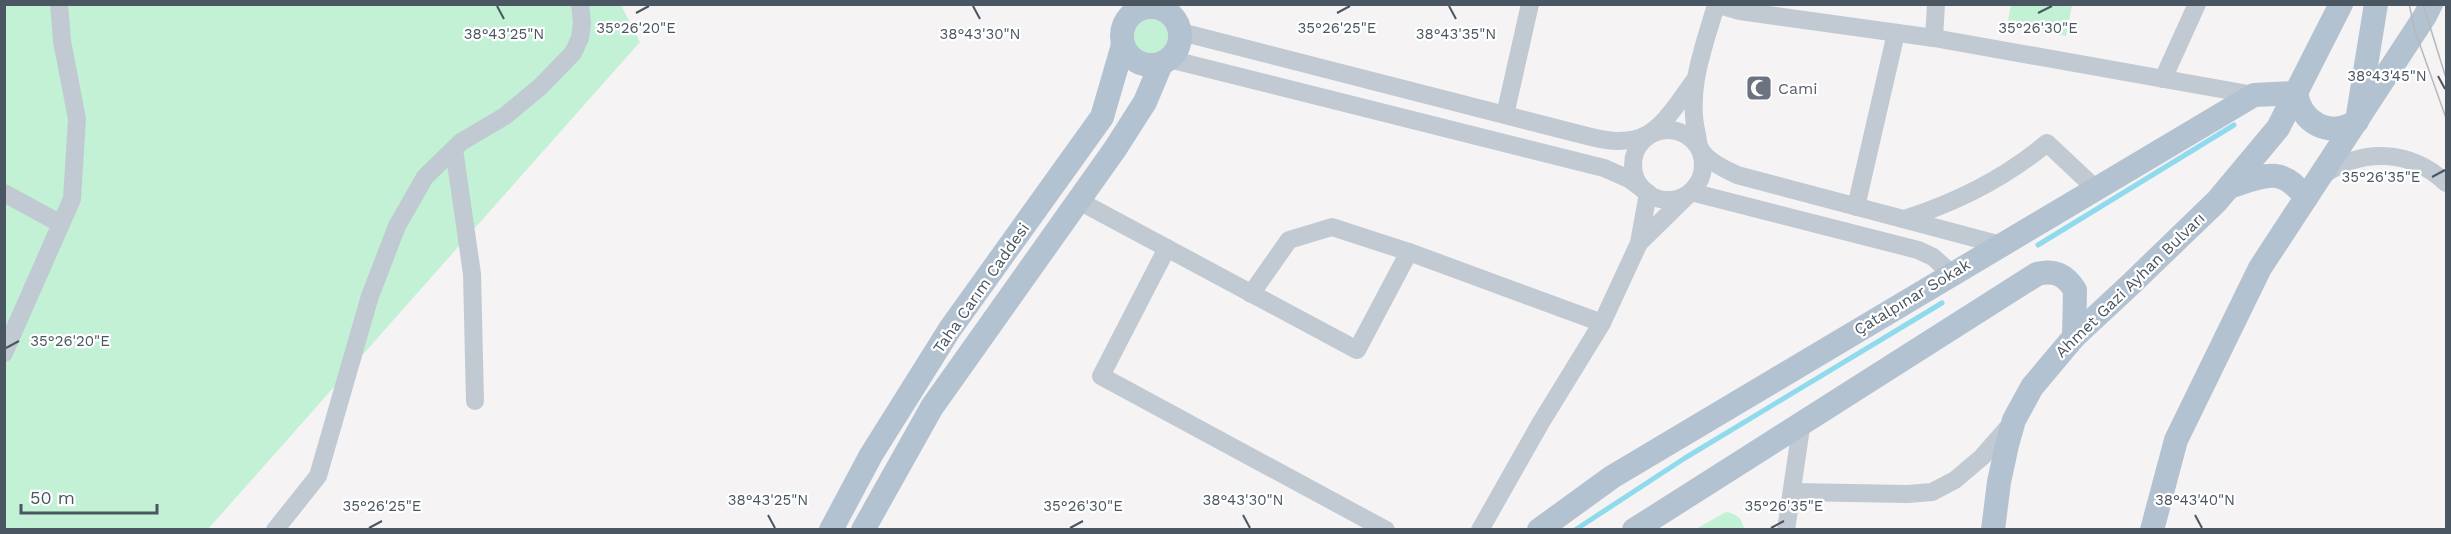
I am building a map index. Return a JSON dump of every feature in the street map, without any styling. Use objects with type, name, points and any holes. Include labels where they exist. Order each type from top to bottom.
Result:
[{"type":"main road","name":"Ahmet Gazi Ayhan Bulvarı","points":[[1993,530],[1999,482],[2014,420],[2032,387],[2073,337],[2184,234],[2278,128],[2341,4]]},
{"type":"main road","points":[[2357,122],[2376,4]]},
{"type":"main road","points":[[2152,530],[2176,440],[2260,268],[2323,175],[2431,4]]},
{"type":"main road","points":[[1142,6],[1160,7],[1178,18],[1179,47],[1165,62],[1143,64],[1128,54],[1124,45],[1123,27],[1134,12],[1142,6]]},
{"type":"main road","name":"Taha Carım Caddesi","points":[[831,530],[871,455],[950,329],[1102,117],[1124,45]]},
{"type":"main road","name":"Taha Carım Caddesi","points":[[863,530],[932,407],[1079,201],[1145,102],[1165,62]]},
{"type":"main road","name":"Çatalpınar Sokak","points":[[1539,530],[1612,477],[2254,95],[2296,93]]},
{"type":"main road","points":[[2296,93],[2297,101],[2305,117],[2319,127],[2343,128],[2357,122]]},
{"type":"main road","points":[[2228,187],[2278,175],[2289,180],[2306,198]]},
{"type":"main road","points":[[1634,530],[1802,421],[2037,274],[2050,271],[2057,273],[2065,277],[2075,290],[2073,337]]},
{"type":"street","points":[[4,353],[72,199],[76,119],[62,41],[59,4]]},
{"type":"street","points":[[275,530],[318,476],[370,296],[397,226],[425,177],[462,142],[505,116],[541,86],[573,53],[580,38],[582,23],[580,4]]},
{"type":"street","points":[[1505,115],[1530,4]]},
{"type":"street","points":[[1934,38],[1936,4]]},
{"type":"street","points":[[2163,79],[2197,4]]},
{"type":"street","points":[[1640,243],[1699,183],[1703,172],[1703,161],[1694,124],[1694,81],[1716,5],[1740,11],[1934,38],[2254,95]]},
{"type":"street","points":[[1178,18],[1505,115],[1607,141],[1633,141],[1661,130],[1684,133],[1717,164],[1737,175],[2001,245]]},
{"type":"street","points":[[1856,207],[1896,33]]},
{"type":"street","points":[[1165,62],[1604,168],[1629,179],[1648,194],[1658,198],[1670,200],[1681,198],[1691,192],[1918,250],[1934,257],[1952,274]]},
{"type":"street","points":[[1648,194],[1640,185],[1633,163],[1635,152],[1694,81]]},
{"type":"street","points":[[1904,219],[1966,196],[2012,170],[2047,143],[2096,189]]},
{"type":"street","points":[[454,149],[472,274],[474,401]]},
{"type":"street","points":[[2323,175],[2334,167],[2355,159],[2376,155],[2416,162],[2446,183]]},
{"type":"street","points":[[4,193],[61,224]]},
{"type":"street","points":[[1480,530],[1540,423],[1602,323],[1640,243],[1648,194]]},
{"type":"street","points":[[1079,201],[1357,351],[1410,252]]},
{"type":"street","points":[[1251,294],[1289,240],[1332,227],[1410,252],[1602,323]]},
{"type":"street","points":[[1167,248],[1101,376],[1386,530]]},
{"type":"street","points":[[1792,492],[1907,494],[1932,492],[1955,480],[1983,457],[2014,420]]},
{"type":"street","points":[[1786,530],[1802,421]]},
{"type":"green space","points":[[4,5],[621,5],[640,42],[208,529],[5,529]]},
{"type":"green space","points":[[2011,5],[2072,5],[2066,36],[2007,25]]},
{"type":"green space","points":[[1151,19],[1163,24],[1168,36],[1163,48],[1151,53],[1139,48],[1134,36],[1139,24]]},
{"type":"green space","points":[[1726,512],[1738,517],[1744,529],[1696,529]]},
{"type":"waterway","points":[[2038,245],[2234,125]]},
{"type":"waterway","points":[[1575,530],[1685,458],[1942,303]]},
{"type":"tram line","points":[[2409,4],[2415,31],[2446,118]]},
{"type":"tram line","points":[[2423,4],[2446,78]]},
{"type":"place","name":"Cami","points":[[1759,88]]}]
